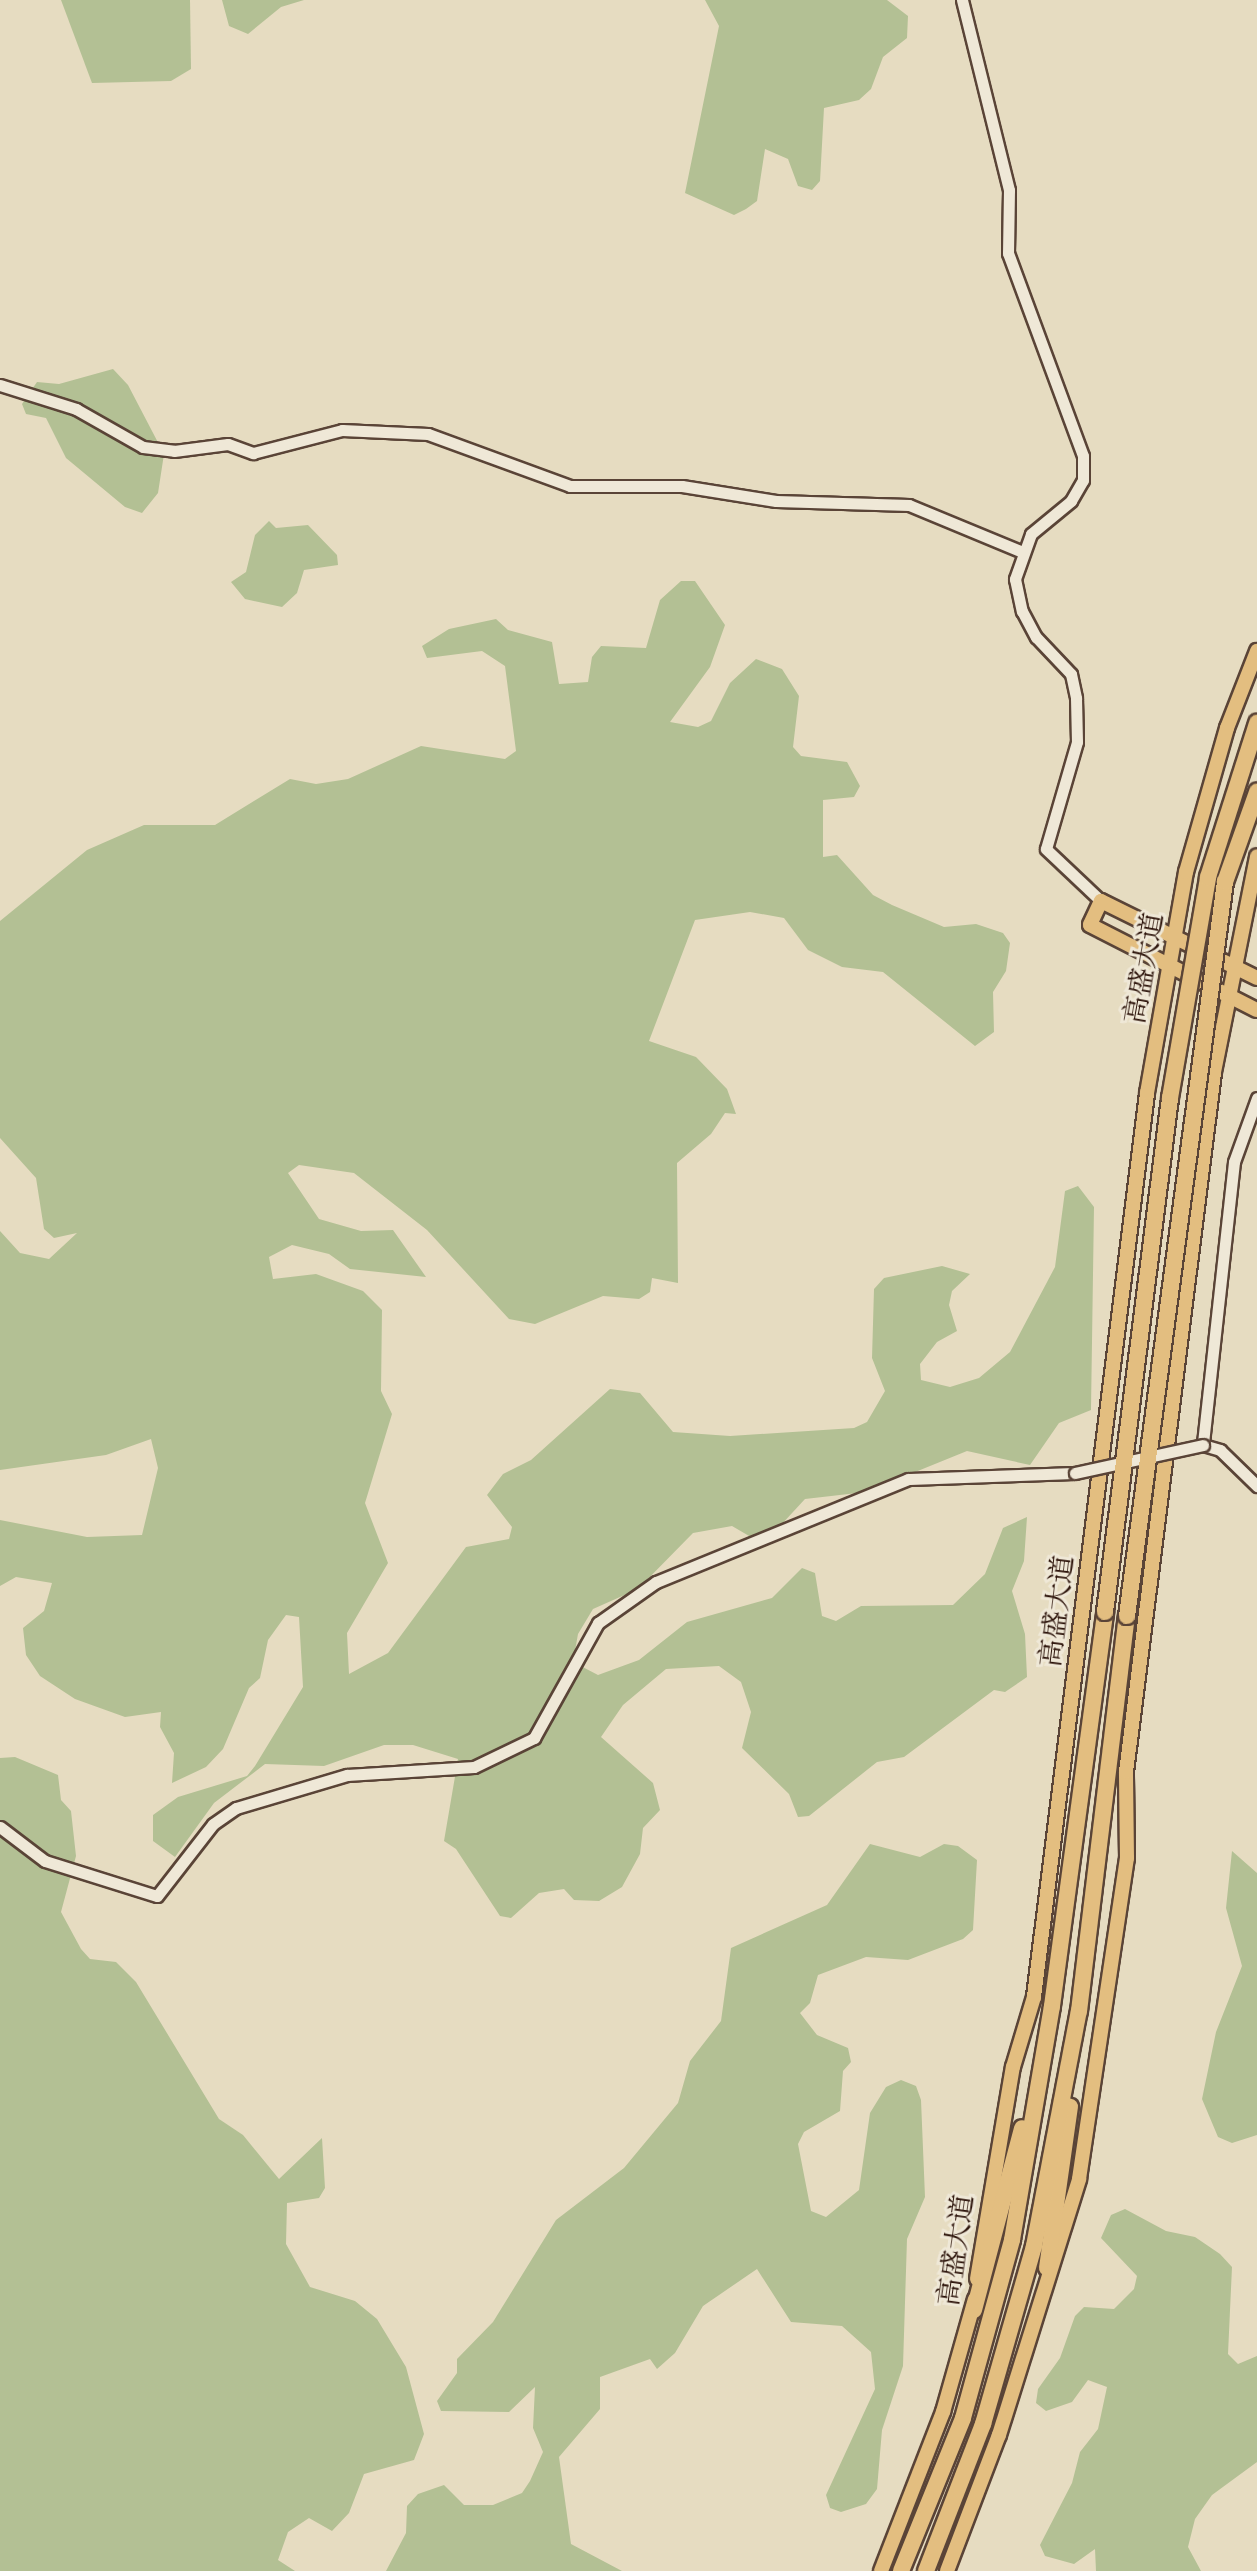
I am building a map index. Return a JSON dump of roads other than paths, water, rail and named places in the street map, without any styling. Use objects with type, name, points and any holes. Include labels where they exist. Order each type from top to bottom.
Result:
[{"type":"highway","name":"高盛大道","points":[[901,2571],[963,2418],[1012,2240],[1052,2006],[1170,1098],[1208,877],[1257,723]]},
{"type":"highway","points":[[1047,2268],[1127,1616],[1225,882],[1257,792]]},
{"type":"highway","points":[[974,2310],[1052,2006]]},
{"type":"highway","points":[[926,2571],[983,2424],[1034,2246],[1079,2011]]},
{"type":"main road","name":"高盛大道","points":[[881,2571],[943,2412],[974,2310],[981,2235],[1013,2067],[1034,1997],[1147,1093],[1194,843],[1257,651]]},
{"type":"main road","points":[[947,2571],[999,2435],[1047,2268],[1079,2179],[1127,1858],[1126,1772],[1214,1072],[1257,856]]},
{"type":"main road","points":[[1257,978],[1101,901],[1090,925],[1257,1010]]},
{"type":"street","points":[[962,0],[1009,190],[1008,253],[1083,456],[1083,480],[1071,501],[1020,551],[1015,579],[1022,611],[1036,637],[1071,674],[1076,698],[1077,742],[1046,849],[1101,901]]},
{"type":"street","points":[[0,385],[76,409],[143,447],[174,451],[228,444],[253,453],[342,430],[428,434],[570,486],[682,486],[776,501],[909,505],[1020,551]]},
{"type":"street","points":[[1203,1445],[1234,1162],[1257,1098]]},
{"type":"street","points":[[0,1827],[45,1861],[157,1896],[213,1824],[236,1808],[347,1775],[474,1767],[534,1738],[579,1647],[598,1623],[656,1582],[908,1479],[1075,1473],[1203,1445],[1220,1450],[1257,1486]]}]
